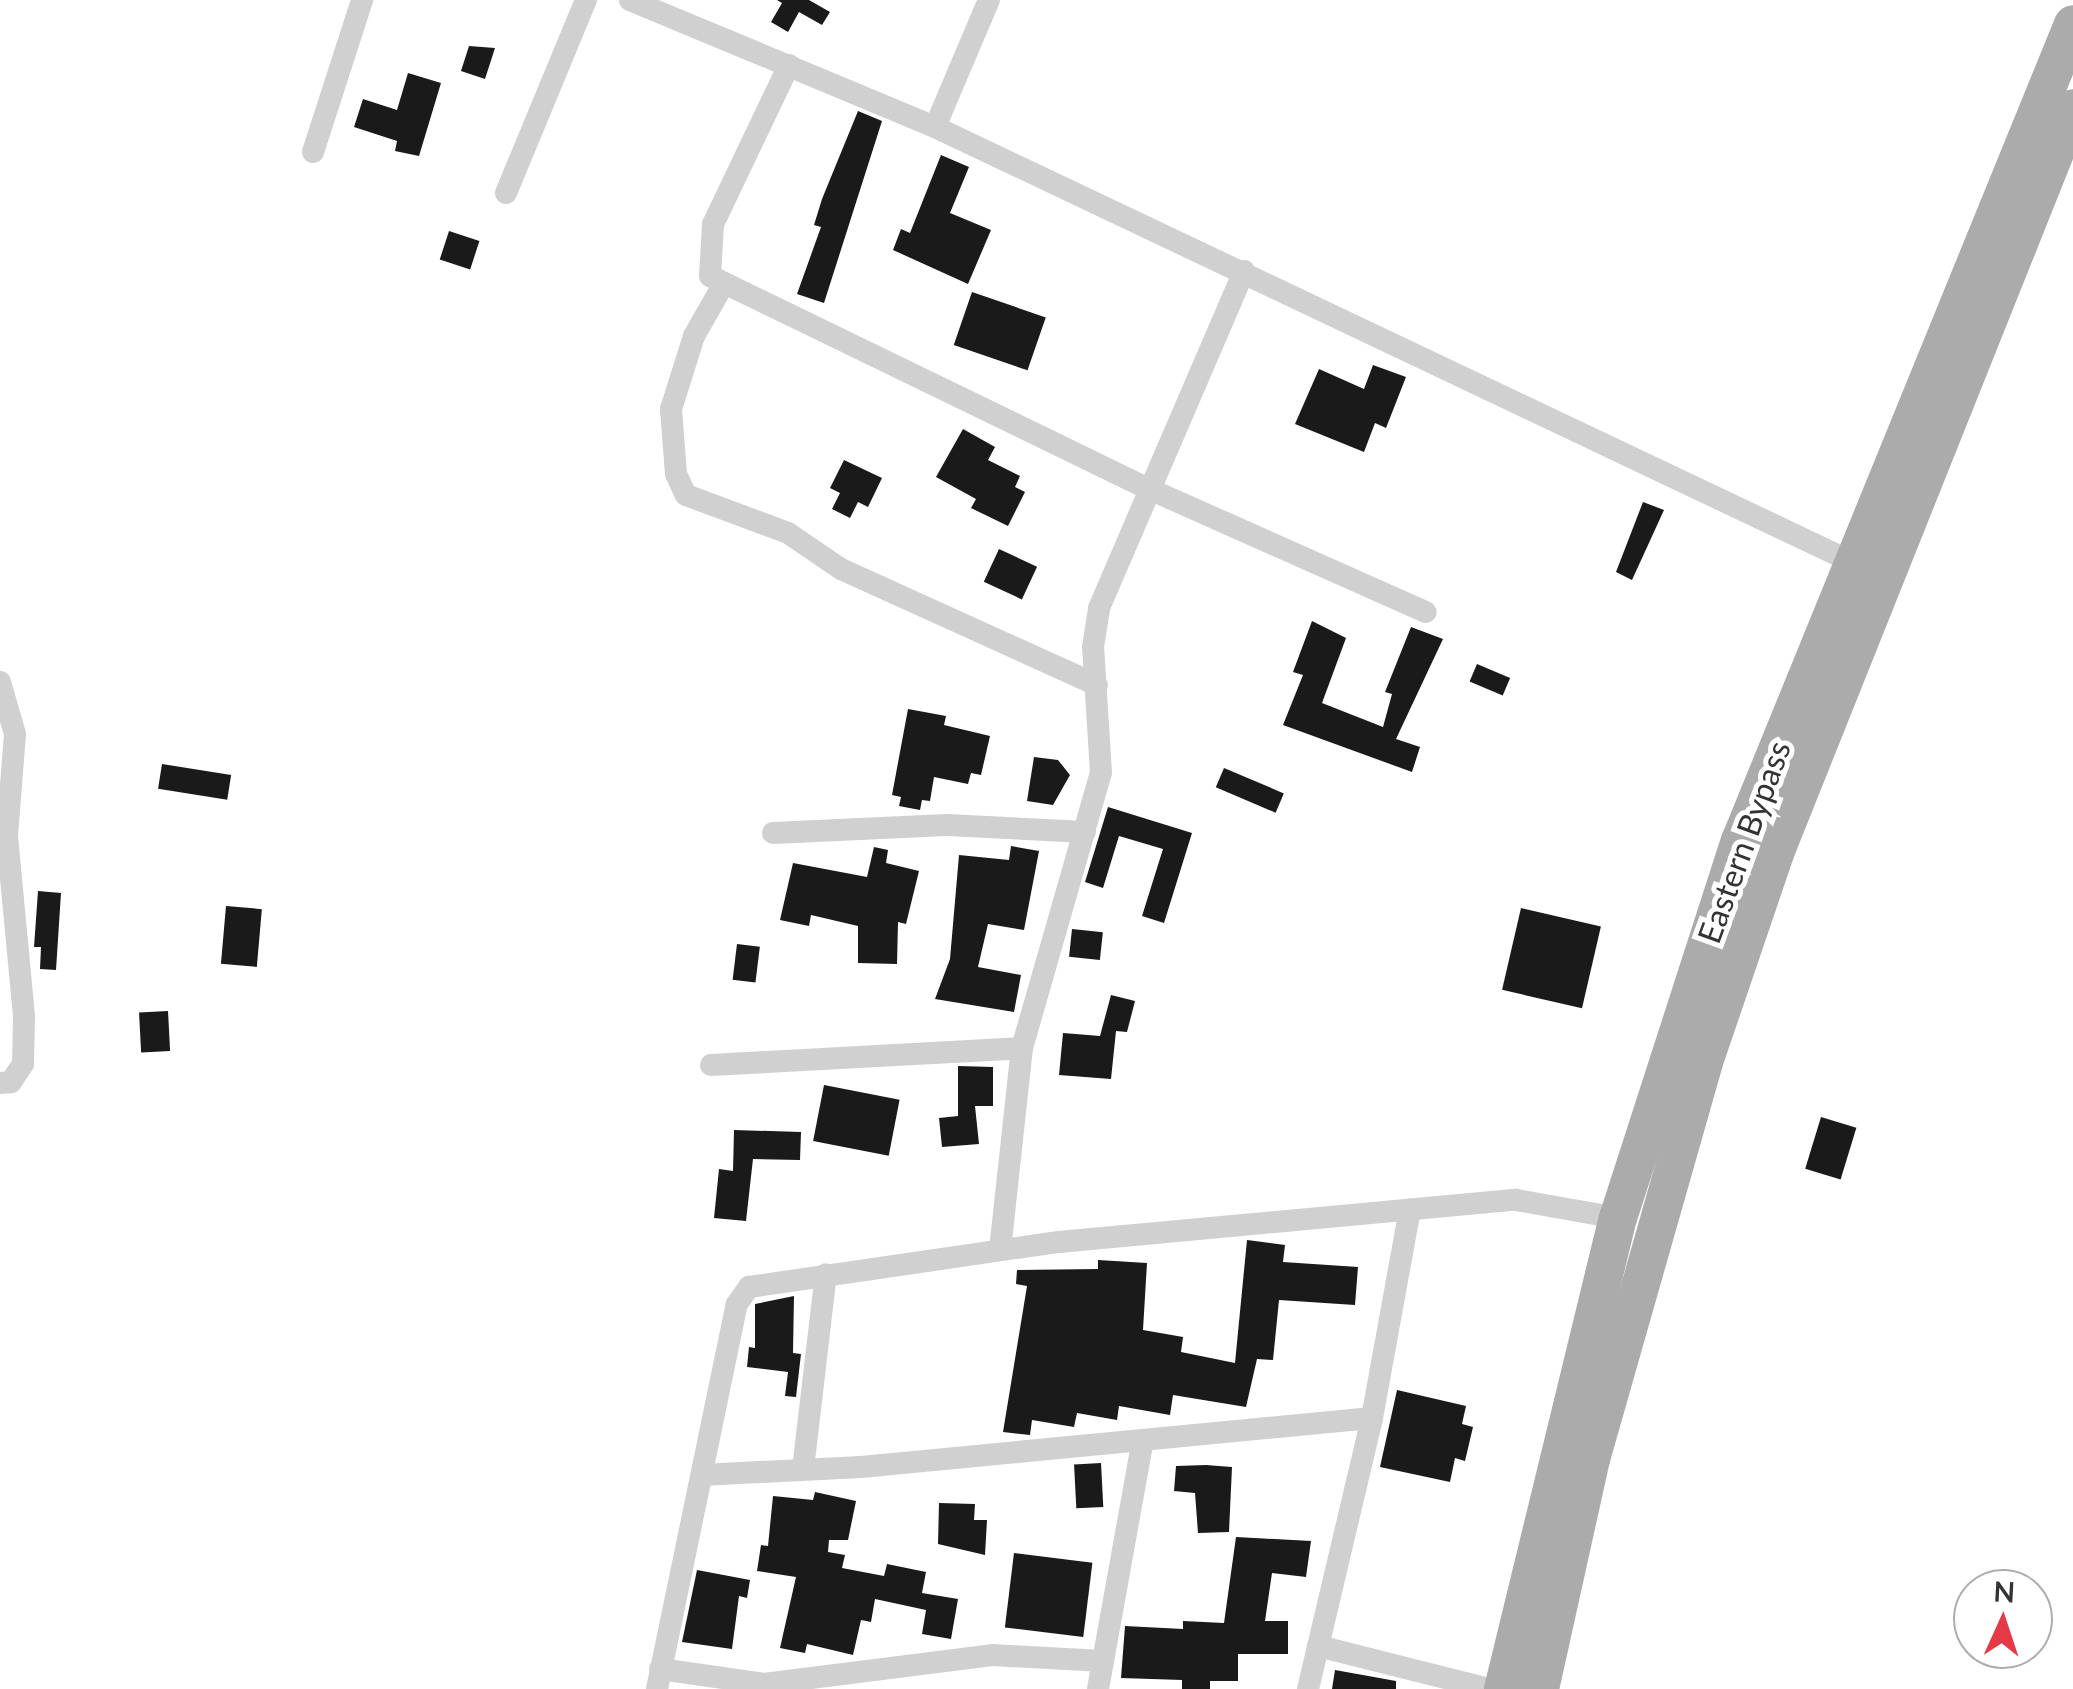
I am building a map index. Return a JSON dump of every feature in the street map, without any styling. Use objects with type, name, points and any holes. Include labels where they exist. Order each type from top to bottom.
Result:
[{"type":"main road","name":"Eastern Bypass","points":[[1504,1689],[1618,1218],[1740,841],[2073,24]]},
{"type":"main road","name":"Eastern Bypass","points":[[1540,1689],[1591,1460],[1704,1062],[1775,852],[2073,108]]},
{"type":"street","points":[[313,152],[362,0]]},
{"type":"street","points":[[506,194],[586,0]]},
{"type":"street","points":[[934,128],[989,0]]},
{"type":"street","points":[[644,3],[934,128],[1244,271],[1854,564]]},
{"type":"street","points":[[789,64],[713,224],[710,276],[723,286],[1147,488],[1426,612]]},
{"type":"street","points":[[1000,1250],[1022,1048],[1101,772],[1098,608],[1244,271]]},
{"type":"street","points":[[723,286],[694,336],[671,410],[676,474],[686,496],[788,533],[840,569],[1097,685]]},
{"type":"street","points":[[0,682],[15,734],[7,836],[24,1016],[23,1064],[11,1082],[0,1083]]},
{"type":"street","points":[[774,833],[947,825],[1085,832]]},
{"type":"street","points":[[711,1065],[1022,1048]]},
{"type":"street","points":[[1103,1661],[992,1656],[764,1684],[659,1679],[742,1294],[760,1283],[1000,1250],[1410,1209],[1516,1200],[1618,1218]]},
{"type":"street","points":[[1308,1689],[1372,1418],[1410,1209]]},
{"type":"street","points":[[802,1469],[826,1274]]},
{"type":"street","points":[[702,1475],[1372,1418]]},
{"type":"street","points":[[1098,1689],[1143,1440]]},
{"type":"street","points":[[1318,1646],[1489,1689]]},
{"type":"building","points":[[777,0],[809,0],[830,12],[822,25],[799,12],[788,32],[771,22],[782,3]]},
{"type":"building","points":[[469,46],[495,48],[485,79],[461,71]]},
{"type":"building","points":[[408,73],[441,83],[419,156],[395,151],[397,141],[354,127],[363,99],[397,110]]},
{"type":"building","points":[[858,111],[882,121],[824,303],[797,294],[821,227],[814,225],[822,199]]},
{"type":"building","points":[[941,155],[969,167],[950,213],[991,230],[968,284],[893,250],[901,229],[910,233]]},
{"type":"building","points":[[449,231],[479,241],[470,269],[440,260]]},
{"type":"building","points":[[972,292],[1046,317],[1028,370],[954,345]]},
{"type":"building","points":[[1373,365],[1406,377],[1386,428],[1375,423],[1364,452],[1295,424],[1319,369],[1364,389]]},
{"type":"building","points":[[963,429],[995,447],[988,460],[1020,476],[1015,487],[1025,492],[1008,526],[971,508],[976,499],[936,477]]},
{"type":"building","points":[[844,460],[882,478],[868,507],[858,502],[850,518],[832,509],[840,493],[830,488]]},
{"type":"building","points":[[1643,502],[1664,510],[1632,580],[1616,572]]},
{"type":"building","points":[[999,549],[1037,567],[1022,599],[984,582]]},
{"type":"building","points":[[1312,621],[1346,638],[1322,703],[1383,727],[1392,694],[1385,692],[1411,627],[1443,639],[1396,739],[1420,747],[1412,772],[1283,725],[1303,675],[1293,672]]},
{"type":"building","points":[[1477,664],[1510,678],[1503,696],[1470,681]]},
{"type":"building","points":[[908,709],[946,716],[944,725],[990,736],[981,775],[971,773],[968,784],[934,777],[930,801],[922,800],[920,810],[899,806],[901,797],[892,795]]},
{"type":"building","points":[[1034,757],[1058,760],[1070,775],[1053,805],[1027,801]]},
{"type":"building","points":[[162,764],[231,775],[227,800],[158,789]]},
{"type":"building","points":[[1224,768],[1284,793],[1276,813],[1216,787]]},
{"type":"building","points":[[1108,807],[1192,833],[1164,923],[1142,916],[1163,849],[1119,836],[1103,888],[1085,882]]},
{"type":"building","points":[[1011,846],[1039,851],[1024,930],[988,924],[978,967],[1021,975],[1014,1012],[935,999],[950,959],[959,855],[1009,860]]},
{"type":"building","points":[[874,847],[888,850],[886,863],[919,871],[906,924],[898,922],[897,964],[858,963],[858,926],[811,915],[809,926],[780,920],[793,863],[867,877]]},
{"type":"building","points":[[38,891],[61,893],[56,970],[40,969],[41,947],[34,947]]},
{"type":"building","points":[[226,906],[262,909],[257,967],[221,964]]},
{"type":"building","points":[[1521,908],[1601,926],[1582,1008],[1502,990]]},
{"type":"building","points":[[1072,929],[1103,932],[1100,960],[1069,957]]},
{"type":"building","points":[[737,944],[760,947],[755,983],[733,980]]},
{"type":"building","points":[[1111,995],[1135,1001],[1127,1032],[1116,1031],[1111,1079],[1059,1075],[1063,1033],[1100,1036]]},
{"type":"building","points":[[168,1011],[170,1051],[141,1052],[139,1013]]},
{"type":"building","points":[[958,1066],[993,1067],[993,1106],[975,1106],[979,1144],[942,1147],[939,1118],[958,1116]]},
{"type":"building","points":[[824,1085],[900,1100],[889,1156],[813,1141]]},
{"type":"building","points":[[1821,1117],[1856,1128],[1841,1179],[1805,1169]]},
{"type":"building","points":[[734,1130],[801,1132],[800,1160],[753,1159],[746,1221],[714,1218],[719,1169],[733,1171]]},
{"type":"building","points":[[1247,1240],[1285,1245],[1283,1262],[1358,1267],[1355,1305],[1279,1300],[1273,1360],[1257,1359],[1246,1407],[1173,1395],[1170,1415],[1119,1406],[1117,1420],[1077,1413],[1074,1427],[1032,1420],[1030,1435],[1003,1432],[1027,1286],[1016,1284],[1017,1270],[1098,1269],[1098,1260],[1147,1263],[1143,1330],[1183,1337],[1181,1352],[1235,1363]]},
{"type":"building","points":[[794,1296],[793,1353],[801,1354],[796,1397],[785,1396],[788,1372],[747,1367],[749,1347],[755,1348],[755,1304]]},
{"type":"building","points":[[1397,1390],[1466,1406],[1462,1424],[1473,1427],[1465,1461],[1455,1458],[1450,1482],[1380,1467]]},
{"type":"building","points":[[1101,1463],[1103,1507],[1076,1508],[1074,1464]]},
{"type":"building","points":[[1176,1466],[1232,1467],[1229,1532],[1198,1533],[1195,1493],[1174,1491]]},
{"type":"building","points":[[815,1492],[856,1501],[848,1540],[829,1540],[828,1552],[845,1555],[842,1568],[884,1576],[887,1564],[926,1572],[922,1593],[958,1599],[951,1639],[922,1634],[926,1610],[875,1599],[871,1622],[861,1620],[853,1655],[807,1644],[805,1653],[780,1648],[796,1577],[757,1571],[761,1545],[768,1546],[773,1496],[813,1500]]},
{"type":"building","points":[[939,1503],[975,1504],[974,1520],[987,1520],[985,1555],[938,1544]]},
{"type":"building","points":[[1236,1537],[1311,1541],[1306,1577],[1272,1573],[1265,1621],[1288,1621],[1288,1654],[1238,1654],[1238,1681],[1210,1681],[1210,1689],[1182,1689],[1182,1680],[1121,1678],[1125,1626],[1183,1629],[1183,1621],[1224,1623]]},
{"type":"building","points":[[1014,1553],[1092,1563],[1083,1637],[1005,1627]]},
{"type":"building","points":[[697,1570],[750,1580],[747,1598],[739,1596],[732,1649],[682,1642]]},
{"type":"building","points":[[1335,1670],[1396,1681],[1396,1689],[1332,1689]]}]
